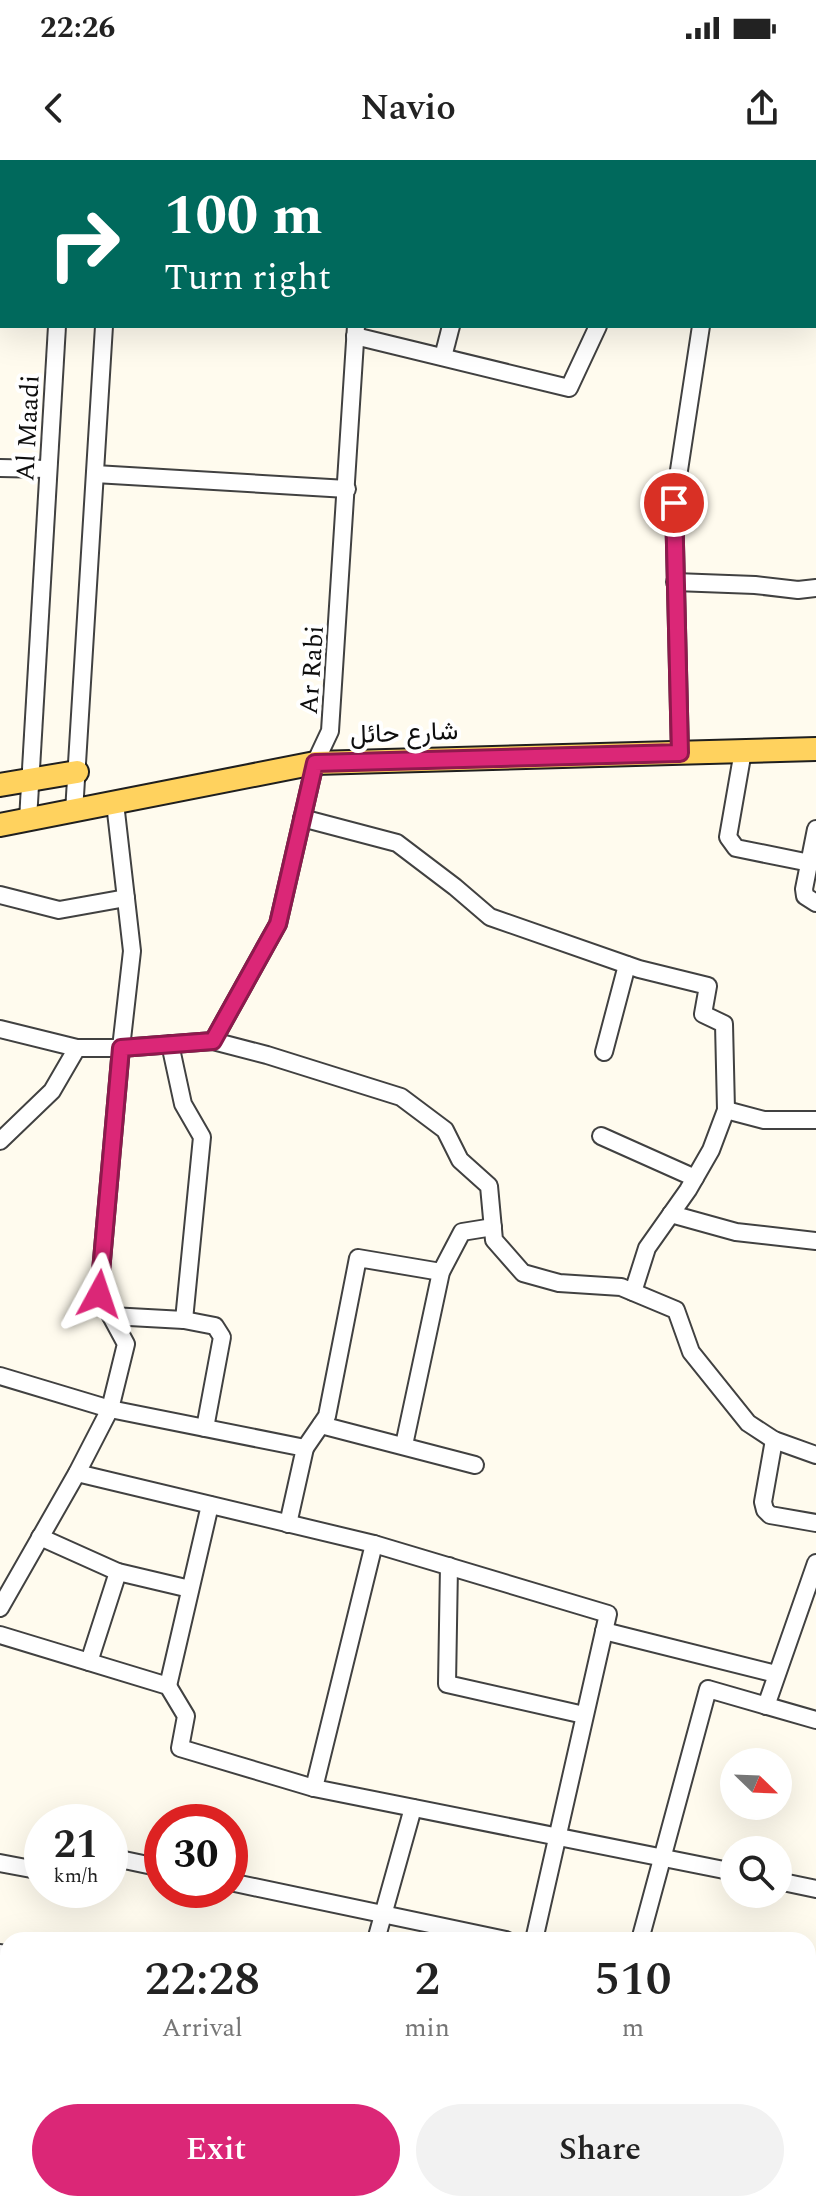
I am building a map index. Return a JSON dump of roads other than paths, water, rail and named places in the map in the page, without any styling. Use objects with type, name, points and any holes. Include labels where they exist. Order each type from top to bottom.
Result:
[{"type":"main road","name":"شارع حائل","points":[[0,825],[315,763],[816,749]]},
{"type":"main road","points":[[0,785],[77,772]]},
{"type":"street","name":"Al Maadi","points":[[28,820],[57,328]]},
{"type":"street","points":[[74,812],[104,328]]},
{"type":"street","points":[[443,357],[450,328]]},
{"type":"street","points":[[356,331],[443,357],[569,388],[597,328]]},
{"type":"street","points":[[680,753],[674,503],[701,328]]},
{"type":"street","name":"Ar Rabi","points":[[213,1041],[278,924],[315,763],[330,731],[356,331]]},
{"type":"street","points":[[0,468],[48,469]]},
{"type":"street","points":[[95,474],[347,489]]},
{"type":"street","points":[[675,582],[798,590],[816,588]]},
{"type":"street","points":[[743,751],[728,837],[731,844],[736,848],[810,863]]},
{"type":"street","points":[[0,1608],[110,1409],[126,1344],[99,1294],[132,951],[115,803]]},
{"type":"street","points":[[302,818],[397,843],[490,917],[627,965],[708,986],[703,1014],[724,1024],[726,1110],[711,1150],[695,1178],[647,1248],[633,1292]]},
{"type":"street","points":[[816,829],[805,896],[816,903]]},
{"type":"street","points":[[0,895],[59,910],[126,898]]},
{"type":"street","points":[[604,1052],[627,965]]},
{"type":"street","points":[[0,1029],[77,1048],[213,1041],[401,1097],[445,1130],[460,1160],[489,1186],[494,1240],[523,1273],[559,1283],[621,1287],[676,1310],[691,1352],[748,1423],[774,1440],[816,1455]]},
{"type":"street","points":[[170,1044],[183,1104],[202,1137],[184,1320]]},
{"type":"street","points":[[0,1141],[52,1091],[77,1048]]},
{"type":"street","points":[[726,1110],[764,1120],[816,1120]]},
{"type":"street","points":[[601,1136],[695,1178]]},
{"type":"street","points":[[671,1214],[736,1232],[816,1241]]},
{"type":"street","points":[[404,1445],[441,1272],[462,1232],[493,1227]]},
{"type":"street","points":[[288,1524],[305,1448],[327,1416],[358,1258],[441,1272]]},
{"type":"street","points":[[111,1316],[184,1320],[215,1326],[222,1337],[205,1428]]},
{"type":"street","points":[[0,1376],[110,1409],[305,1448]]},
{"type":"street","points":[[321,1425],[475,1465]]},
{"type":"street","points":[[774,1440],[763,1502],[765,1510],[770,1515],[816,1523]]},
{"type":"street","points":[[77,1473],[374,1544],[608,1614],[536,1932]]},
{"type":"street","points":[[168,1686],[210,1505]]},
{"type":"street","points":[[40,1537],[118,1572],[190,1589]]},
{"type":"street","points":[[314,1788],[374,1544]]},
{"type":"street","points":[[766,1706],[816,1563]]},
{"type":"street","points":[[449,1566],[447,1684],[584,1715]]},
{"type":"street","points":[[89,1662],[118,1572]]},
{"type":"street","points":[[604,1631],[776,1674]]},
{"type":"street","points":[[0,1635],[168,1686],[186,1716],[180,1748],[314,1788],[720,1869]]},
{"type":"street","points":[[642,1932],[708,1689],[816,1720]]},
{"type":"street","points":[[378,1932],[413,1808]]},
{"type":"street","points":[[0,1863],[24,1868]]},
{"type":"street","points":[[792,1884],[816,1889]]},
{"type":"street","points":[[248,1886],[468,1932]]}]
